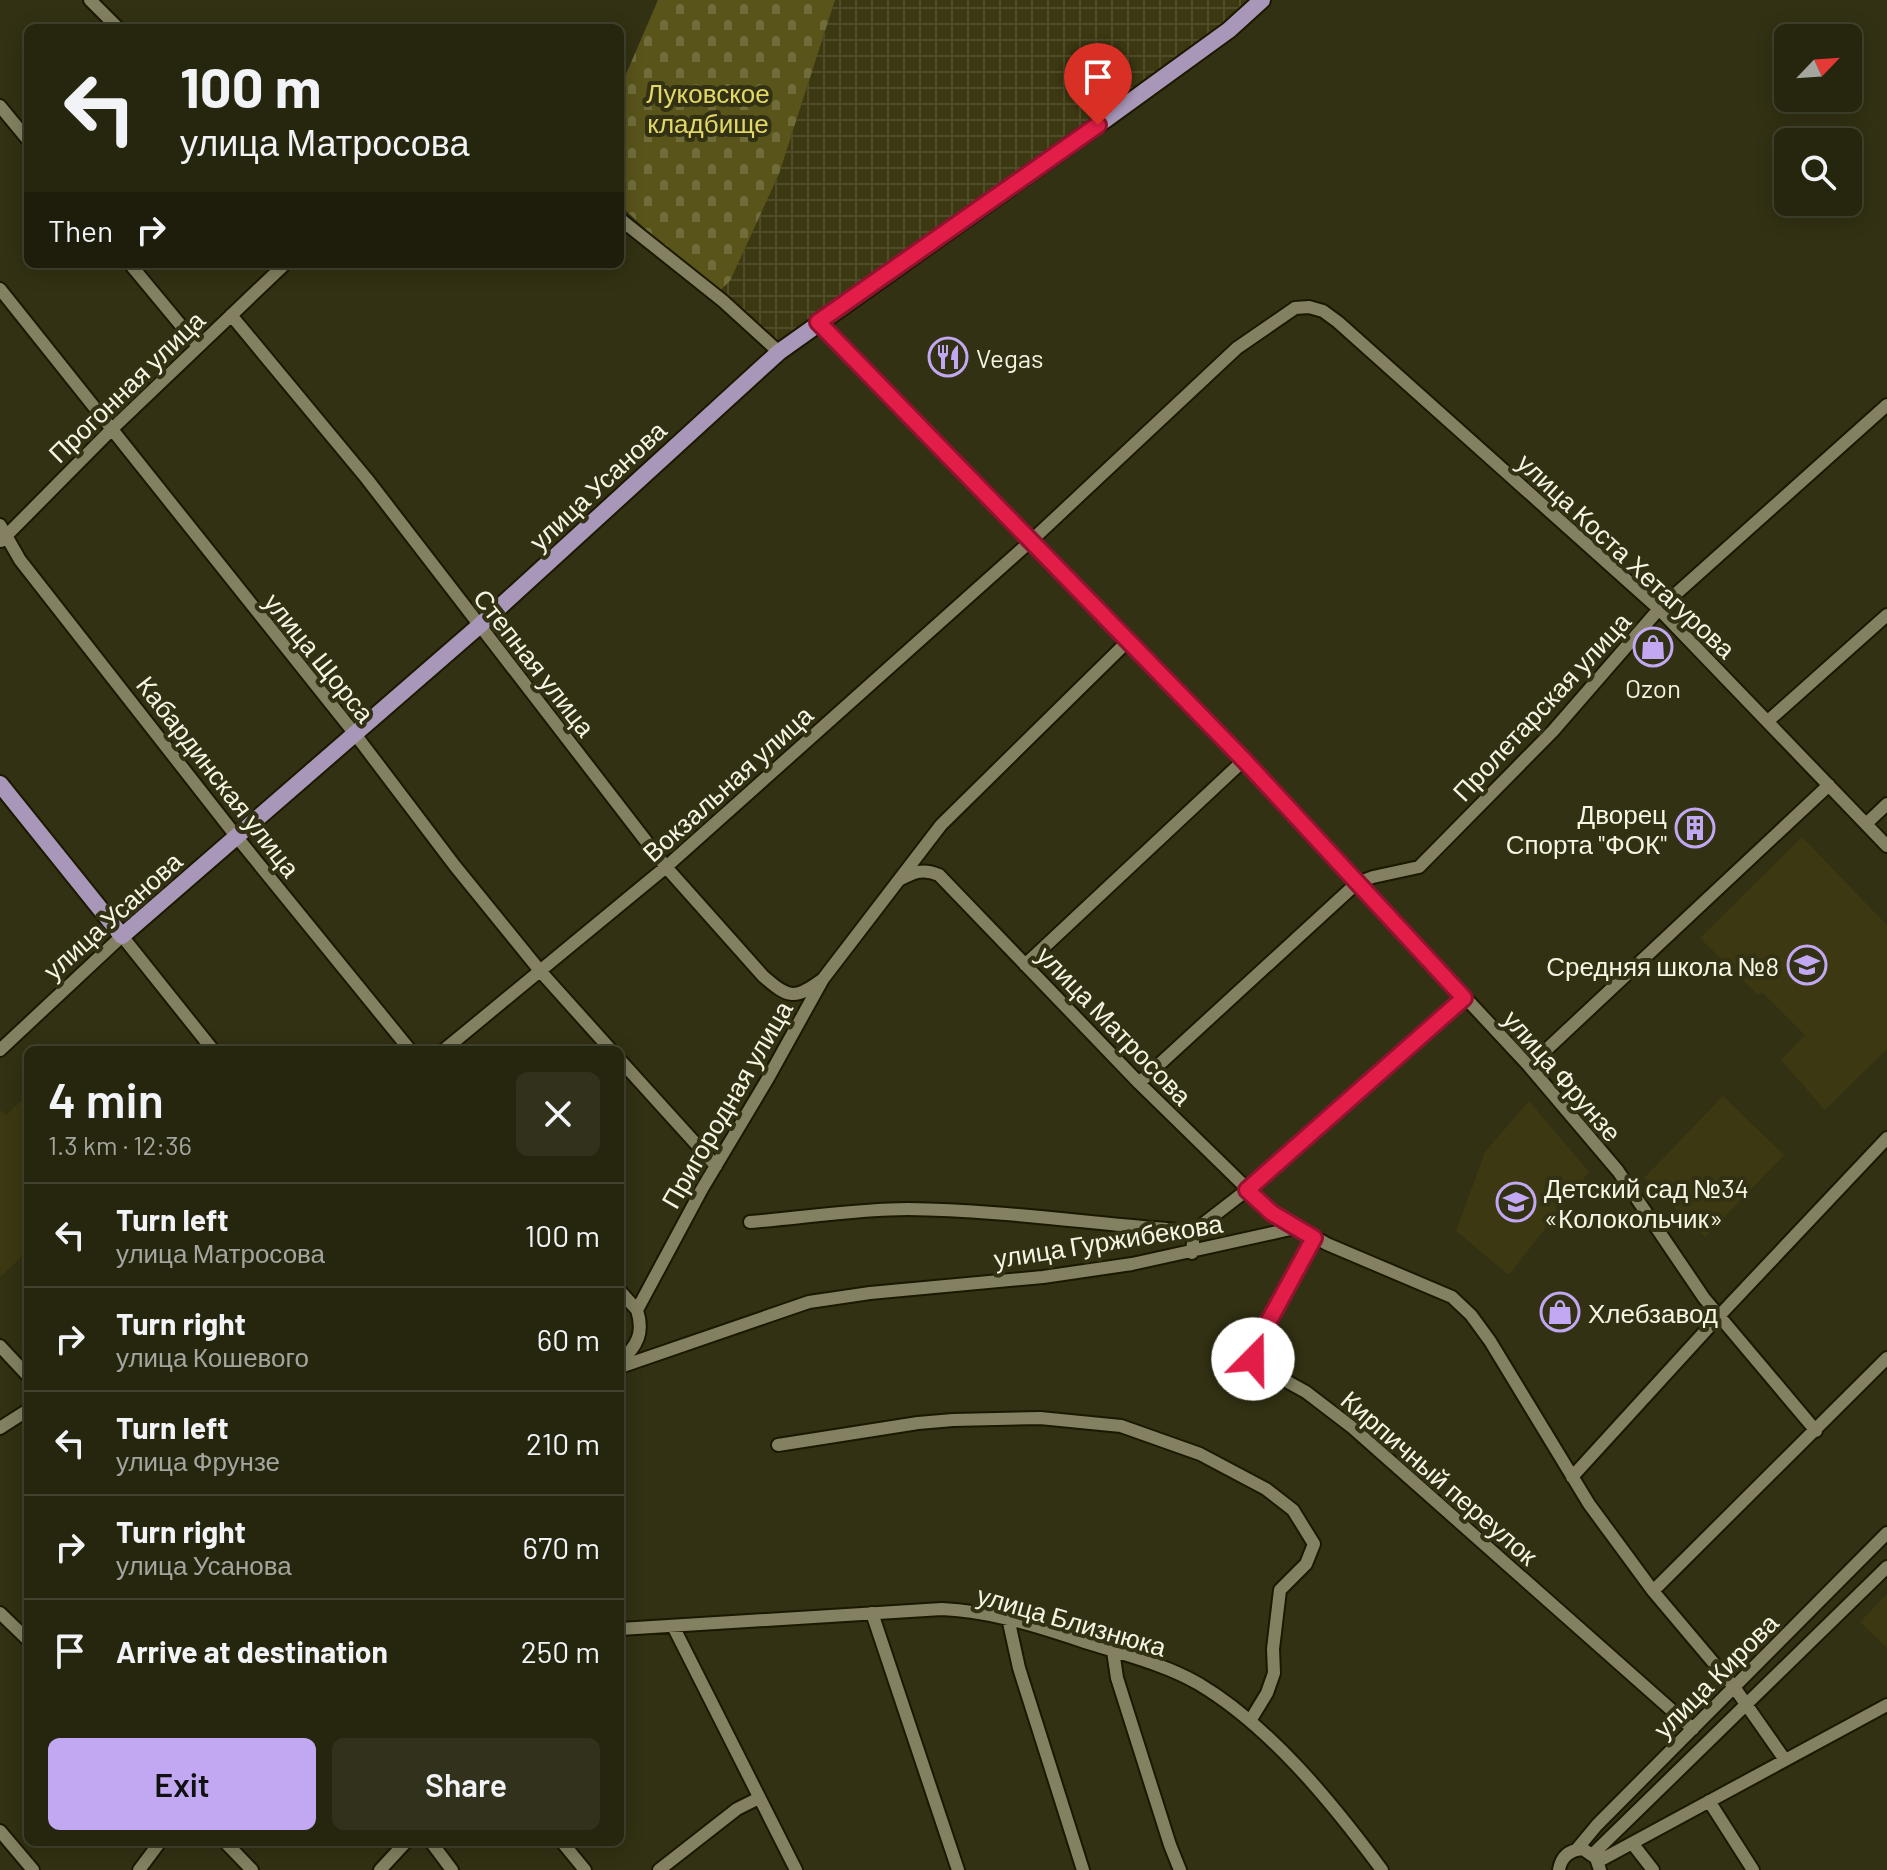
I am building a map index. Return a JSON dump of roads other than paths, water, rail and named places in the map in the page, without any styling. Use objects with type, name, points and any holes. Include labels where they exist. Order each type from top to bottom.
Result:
[{"type":"main road","name":"улица Усанова","points":[[122,936],[479,626],[779,352],[1229,30],[1262,0]]},
{"type":"main road","points":[[0,784],[122,936]]},
{"type":"street","points":[[90,0],[114,24]]},
{"type":"street","points":[[0,106],[24,135]]},
{"type":"street","points":[[624,222],[723,301],[779,352]]},
{"type":"street","points":[[133,268],[198,346]]},
{"type":"street","name":"Прогонная улица","points":[[2,534],[281,268]]},
{"type":"street","name":"улица Щорса","points":[[0,289],[355,734],[455,866],[541,972],[607,1046]]},
{"type":"street","name":"Вокзальная улица","points":[[449,1046],[666,867],[1032,540],[1237,348],[1295,308],[1309,307],[1323,311]]},
{"type":"street","name":"улица Коста Хетагурова","points":[[1323,311],[1659,609],[1887,846]]},
{"type":"street","name":"Степная улица","points":[[231,315],[367,479],[666,867],[779,990],[793,996],[806,992],[823,979]]},
{"type":"street","name":"улица Фрунзе","points":[[818,322],[1244,760],[1529,1066],[1618,1171],[1704,1298],[1816,1431]]},
{"type":"street","name":"Пролетарская улица","points":[[1357,883],[1419,867],[1553,731],[1659,609],[1887,405]]},
{"type":"street","name":"Кабардинская улица","points":[[2,534],[236,836],[407,1046]]},
{"type":"street","points":[[1768,721],[1887,615]]},
{"type":"street","name":"Пригородная улица","points":[[624,1358],[632,1351],[640,1336],[641,1322],[637,1310],[823,979],[941,825],[1129,640]]},
{"type":"street","points":[[1025,965],[1244,760]]},
{"type":"street","points":[[1529,1066],[1829,785]]},
{"type":"street","points":[[1866,824],[1887,804]]},
{"type":"street","name":"улица Матросова","points":[[899,880],[914,872],[927,870],[939,875],[1139,1083],[1247,1190],[1272,1213],[1295,1228]]},
{"type":"street","points":[[1139,1083],[1357,883]]},
{"type":"street","points":[[122,936],[210,1046]]},
{"type":"street","name":"улица Усанова","points":[[0,1050],[122,936]]},
{"type":"street","points":[[1192,1253],[1194,1231],[1247,1190],[1464,998]]},
{"type":"street","points":[[624,1064],[716,1166]]},
{"type":"street","points":[[1572,1477],[1887,1138]]},
{"type":"street","name":"улица Гуржибекова","points":[[750,1222],[904,1209],[966,1211],[1194,1231]]},
{"type":"street","points":[[1295,1228],[1452,1297],[1461,1306],[1490,1341],[1572,1477],[1653,1591],[1748,1704],[1785,1760]]},
{"type":"street","name":"улица Гуржибекова","points":[[624,1366],[809,1302],[870,1293],[1043,1277],[1192,1253],[1295,1228]]},
{"type":"street","name":"Кирпичный переулок","points":[[1314,1238],[1253,1350],[1253,1359],[1259,1366],[1306,1392],[1353,1428],[1693,1729]]},
{"type":"street","points":[[624,1295],[637,1310]]},
{"type":"street","points":[[0,1346],[24,1372]]},
{"type":"street","points":[[1653,1591],[1887,1358]]},
{"type":"street","points":[[0,1428],[24,1413]]},
{"type":"street","points":[[778,1445],[918,1423],[1040,1418],[1121,1426],[1200,1454],[1266,1489],[1293,1510],[1314,1544],[1306,1564],[1280,1590],[1273,1649],[1274,1673],[1267,1693],[1250,1721]]},
{"type":"street","name":"улица Кирова","points":[[1559,1870],[1564,1857],[1577,1849],[1887,1533]]},
{"type":"street","name":"улица Кирова","points":[[1597,1862],[1748,1704],[1887,1567]]},
{"type":"street","name":"улица Близнюка","points":[[624,1629],[942,1609],[972,1610],[1113,1651],[1196,1683],[1250,1721],[1336,1808],[1382,1870]]},
{"type":"street","points":[[0,1613],[24,1636]]},
{"type":"street","points":[[872,1613],[958,1870]]},
{"type":"street","points":[[1008,1618],[1019,1668],[1083,1870]]},
{"type":"street","points":[[673,1626],[796,1870]]},
{"type":"street","points":[[1113,1651],[1117,1678],[1180,1870]]},
{"type":"street","points":[[1577,1849],[1597,1862],[1887,1705]]},
{"type":"street","points":[[659,1870],[737,1809],[759,1798]]},
{"type":"street","points":[[1709,1801],[1753,1870]]},
{"type":"street","points":[[0,1831],[33,1870]]},
{"type":"street","points":[[1632,1843],[1653,1870]]},
{"type":"street","points":[[139,1870],[157,1846]]},
{"type":"street","points":[[229,1846],[252,1870]]},
{"type":"street","points":[[380,1870],[402,1846]]},
{"type":"street","points":[[434,1846],[452,1870]]},
{"type":"street","points":[[565,1846],[585,1870]]},
{"type":"place","name":"Vegas","points":[[948,357]]},
{"type":"place","name":"Ozon","points":[[1653,647]]},
{"type":"place","name":"Дворец Спорта \"ФОК\"","points":[[1695,828]]},
{"type":"place","name":"Средняя школа №8","points":[[1807,965]]},
{"type":"place","name":"Детский сад №34 «Колокольчик»","points":[[1516,1202]]},
{"type":"place","name":"Хлебзавод","points":[[1560,1312]]},
{"type":"park label","name":"Луковское кладбище","points":[[708,107]]}]
